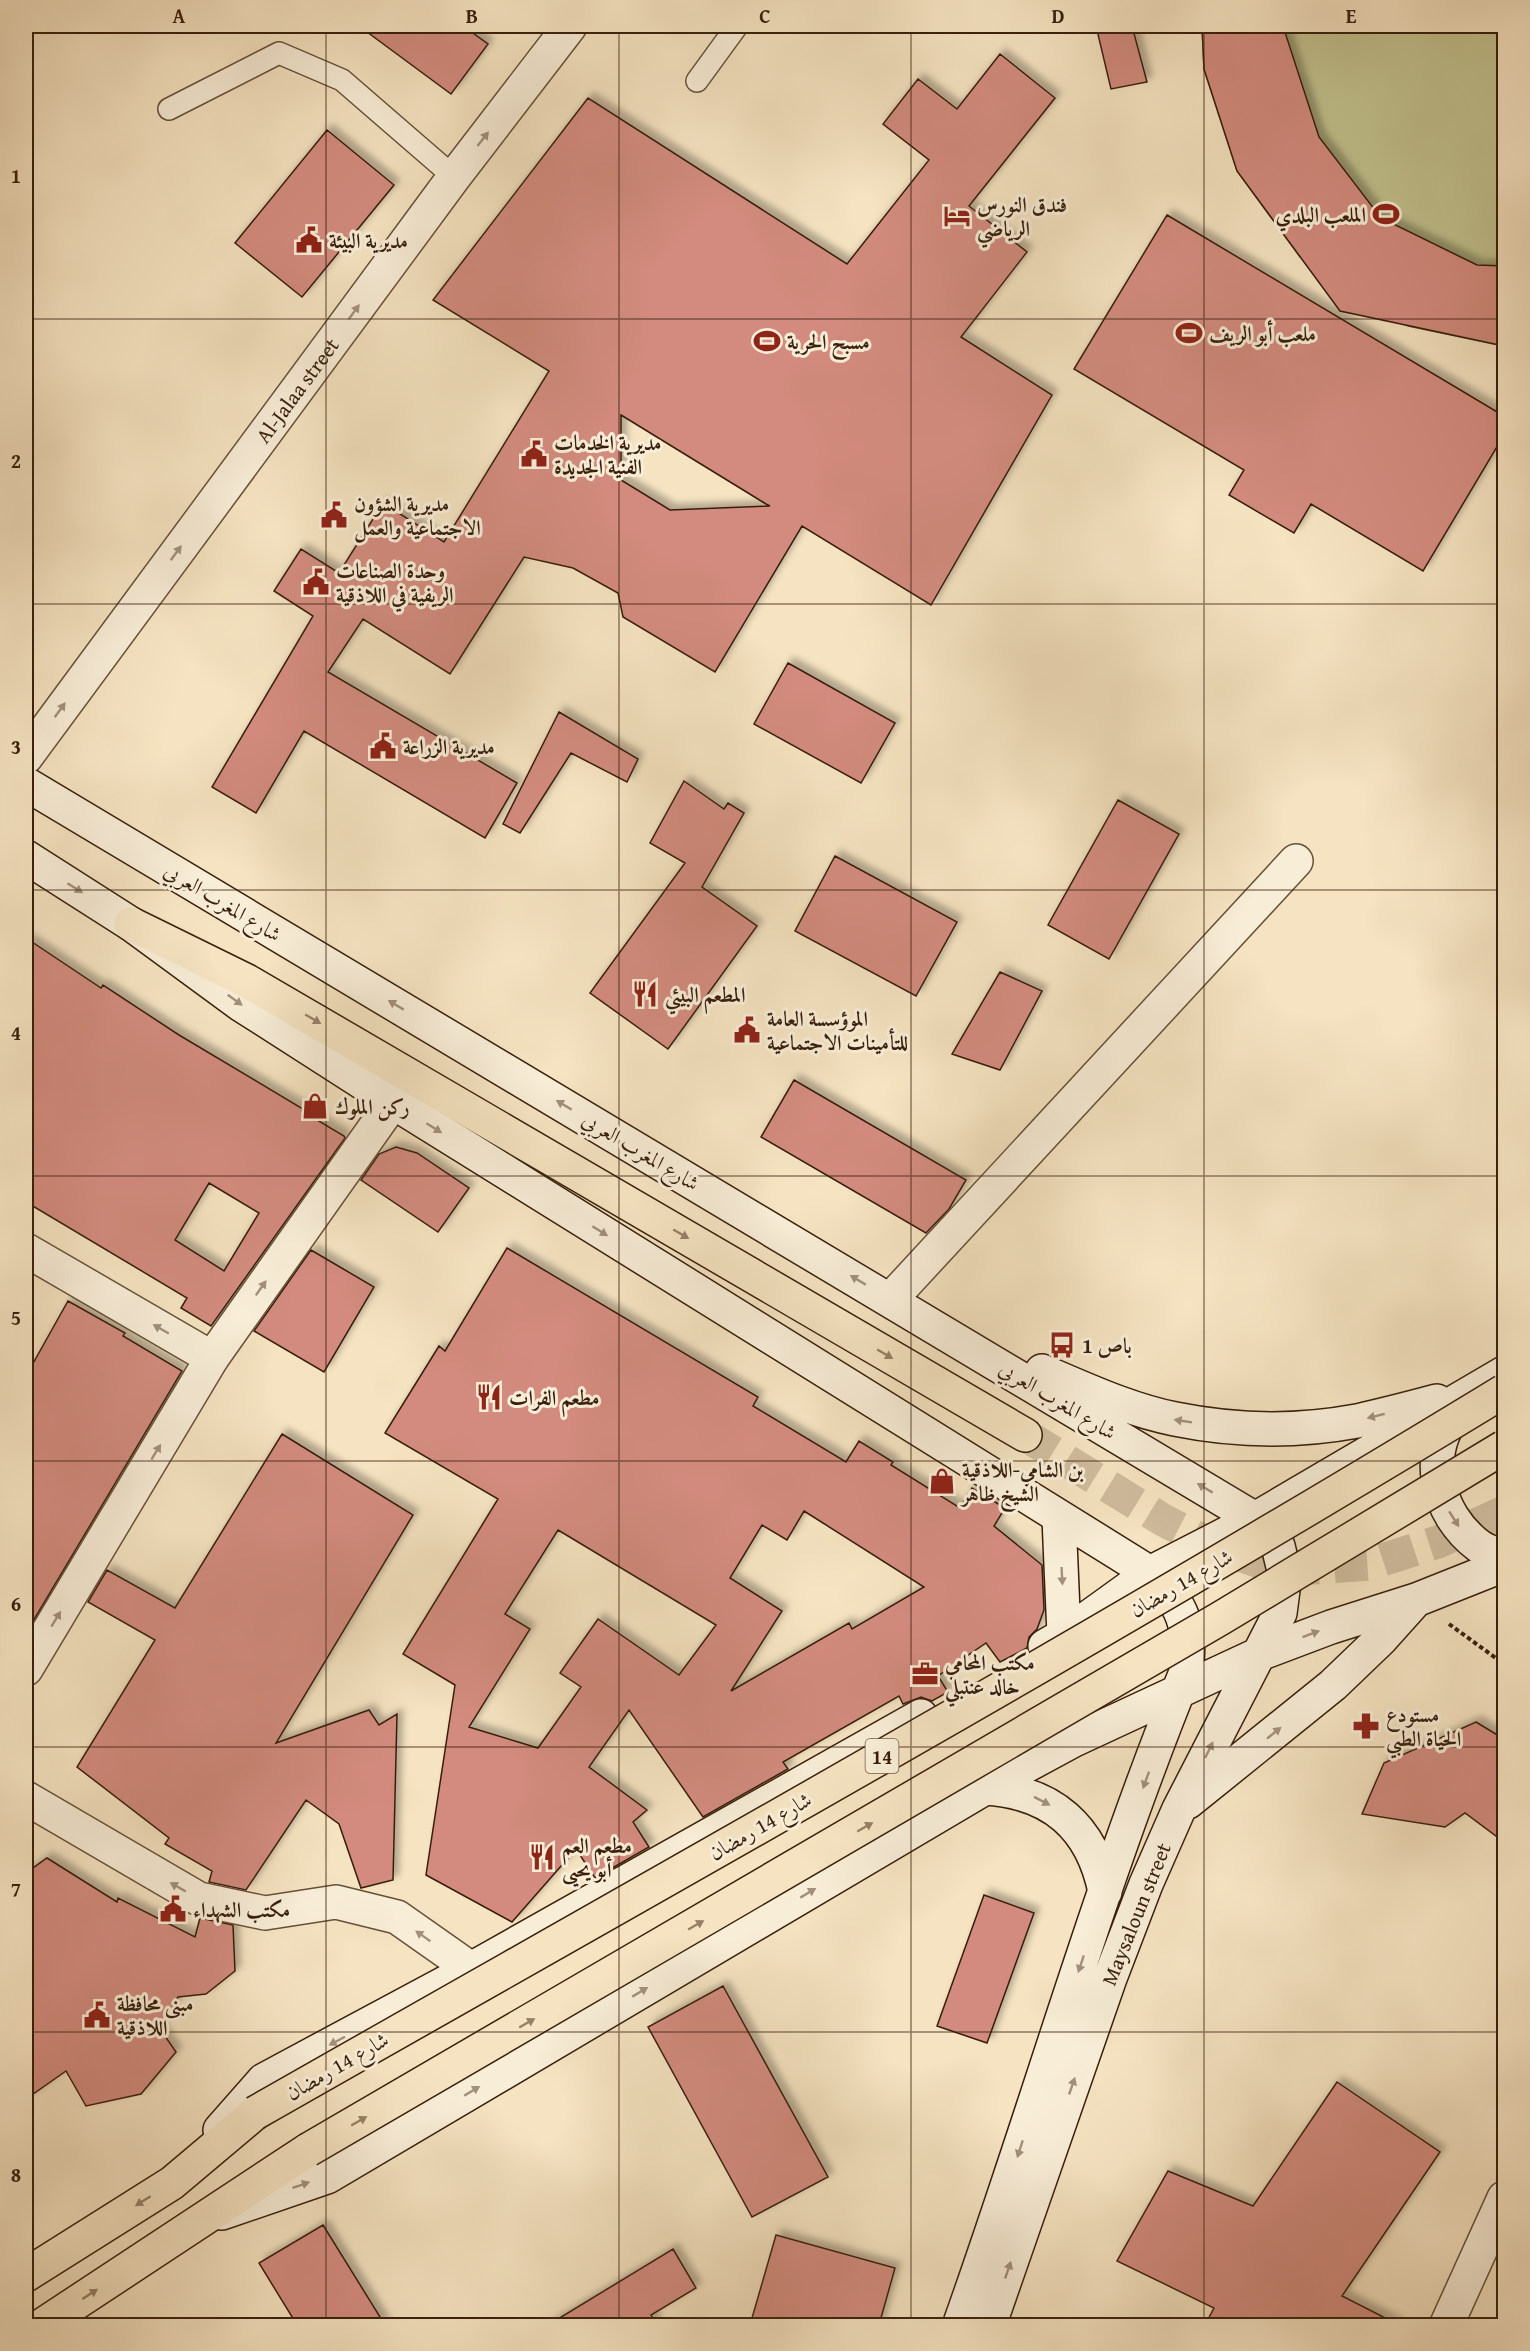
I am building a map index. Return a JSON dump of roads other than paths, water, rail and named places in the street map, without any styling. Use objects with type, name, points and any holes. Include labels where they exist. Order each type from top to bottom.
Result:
[{"type":"main road","name":"Al-Jalaa street","points":[[26,757],[454,177],[570,26]]},
{"type":"main road","name":"شارع المغرب العربي","points":[[26,784],[891,1299],[1255,1519]]},
{"type":"main road","points":[[26,857],[131,924],[240,1004],[393,1102],[1150,1573]]},
{"type":"main road","points":[[891,1299],[1296,861]]},
{"type":"main road","points":[[131,924],[247,981],[1025,1435]]},
{"type":"main road","points":[[26,1669],[212,1358],[393,1102]]},
{"type":"main road","points":[[26,1250],[212,1358]]},
{"type":"main road","points":[[944,1331],[1124,1405],[1174,1419],[1225,1427],[1277,1429],[1356,1421],[1489,1391]]},
{"type":"main road","points":[[1504,1373],[1489,1391],[1450,1419],[1438,1453],[1439,1490],[1454,1523],[1480,1548],[1504,1557]]},
{"type":"main road","points":[[172,2183],[264,2080],[471,1969],[1064,1635],[1150,1573],[1255,1519],[1489,1391]]},
{"type":"main road","name":"شارع 14 رمضان","points":[[26,2275],[172,2183],[255,2113],[836,1783],[1287,1522],[1489,1391]]},
{"type":"main road","name":"14","points":[[206,2218],[308,2150],[1190,1636],[1504,1447]]},
{"type":"main road","points":[[1059,1518],[1064,1635]]},
{"type":"main road","name":"Maysaloun street","points":[[989,2325],[1110,1978],[1146,1884],[1179,1809],[1280,1613],[1285,1575],[1278,1546],[1255,1519]]},
{"type":"main road","points":[[40,2325],[206,2218],[327,2176],[985,1788],[1074,1740],[1257,1655],[1331,1627],[1416,1600],[1504,1565]]},
{"type":"main road","name":"Maysaloun street","points":[[959,2325],[999,2215],[1105,1892],[1186,1672],[1189,1650],[1187,1628],[1179,1607],[1167,1588],[1150,1573]]},
{"type":"main road","points":[[1179,1809],[1334,1685],[1381,1639],[1416,1600]]},
{"type":"main road","points":[[985,1788],[1028,1795],[1048,1804],[1066,1817],[1092,1850],[1105,1892]]},
{"type":"main road","points":[[26,1798],[199,1899],[265,1913],[336,1902],[397,1917],[471,1969]]},
{"type":"main road","points":[[1446,2325],[1504,2198]]},
{"type":"lane","points":[[697,81],[736,26]]},
{"type":"lane","points":[[169,109],[279,53],[342,80],[454,177]]},
{"type":"tunnel","points":[[1025,1435],[1163,1520],[1218,1548],[1263,1563],[1314,1568],[1370,1564],[1438,1542],[1504,1512]]},
{"type":"place","name":"الملعب البلدي","points":[[1386,214]]},
{"type":"place","name":"فندق النورس الرياضي","points":[[957,216]]},
{"type":"place","name":"مديرية البيئة","points":[[309,240]]},
{"type":"place","name":"ملعب أبو الريف","points":[[1189,333]]},
{"type":"place","name":"مسبح الحرية","points":[[767,341]]},
{"type":"place","name":"مديرية الخدمات الفنية الجديدة","points":[[534,454]]},
{"type":"place","name":"مديرية الشؤون الاجتماعية والعمل","points":[[334,515]]},
{"type":"place","name":"وحدة الصناعات الريفية في اللاذقية","points":[[316,582]]},
{"type":"place","name":"مديرية الزراعة","points":[[383,746]]},
{"type":"place","name":"المطعم البيئي","points":[[645,994]]},
{"type":"place","name":"الموؤسسة العامة للتأمينات الاجتماعية","points":[[747,1030]]},
{"type":"place","name":"ركن الملوك","points":[[315,1106]]},
{"type":"place","name":"باص 1","points":[[1062,1345]]},
{"type":"place","name":"مطعم الفرات","points":[[489,1397]]},
{"type":"place","name":"بن الشامي-اللاذقية الشيخ ظاهر","points":[[942,1481]]},
{"type":"place","name":"مكتب المحامي خالد عنتبلي","points":[[925,1674]]},
{"type":"place","name":"مستودع الحياة الطبي","points":[[1366,1726]]},
{"type":"place","name":"مطعم العم أبو يحيى","points":[[542,1857]]},
{"type":"place","name":"مكتب الشهداء","points":[[173,1909]]},
{"type":"place","name":"مبنى محافظة اللاذقية","points":[[97,2015]]}]
